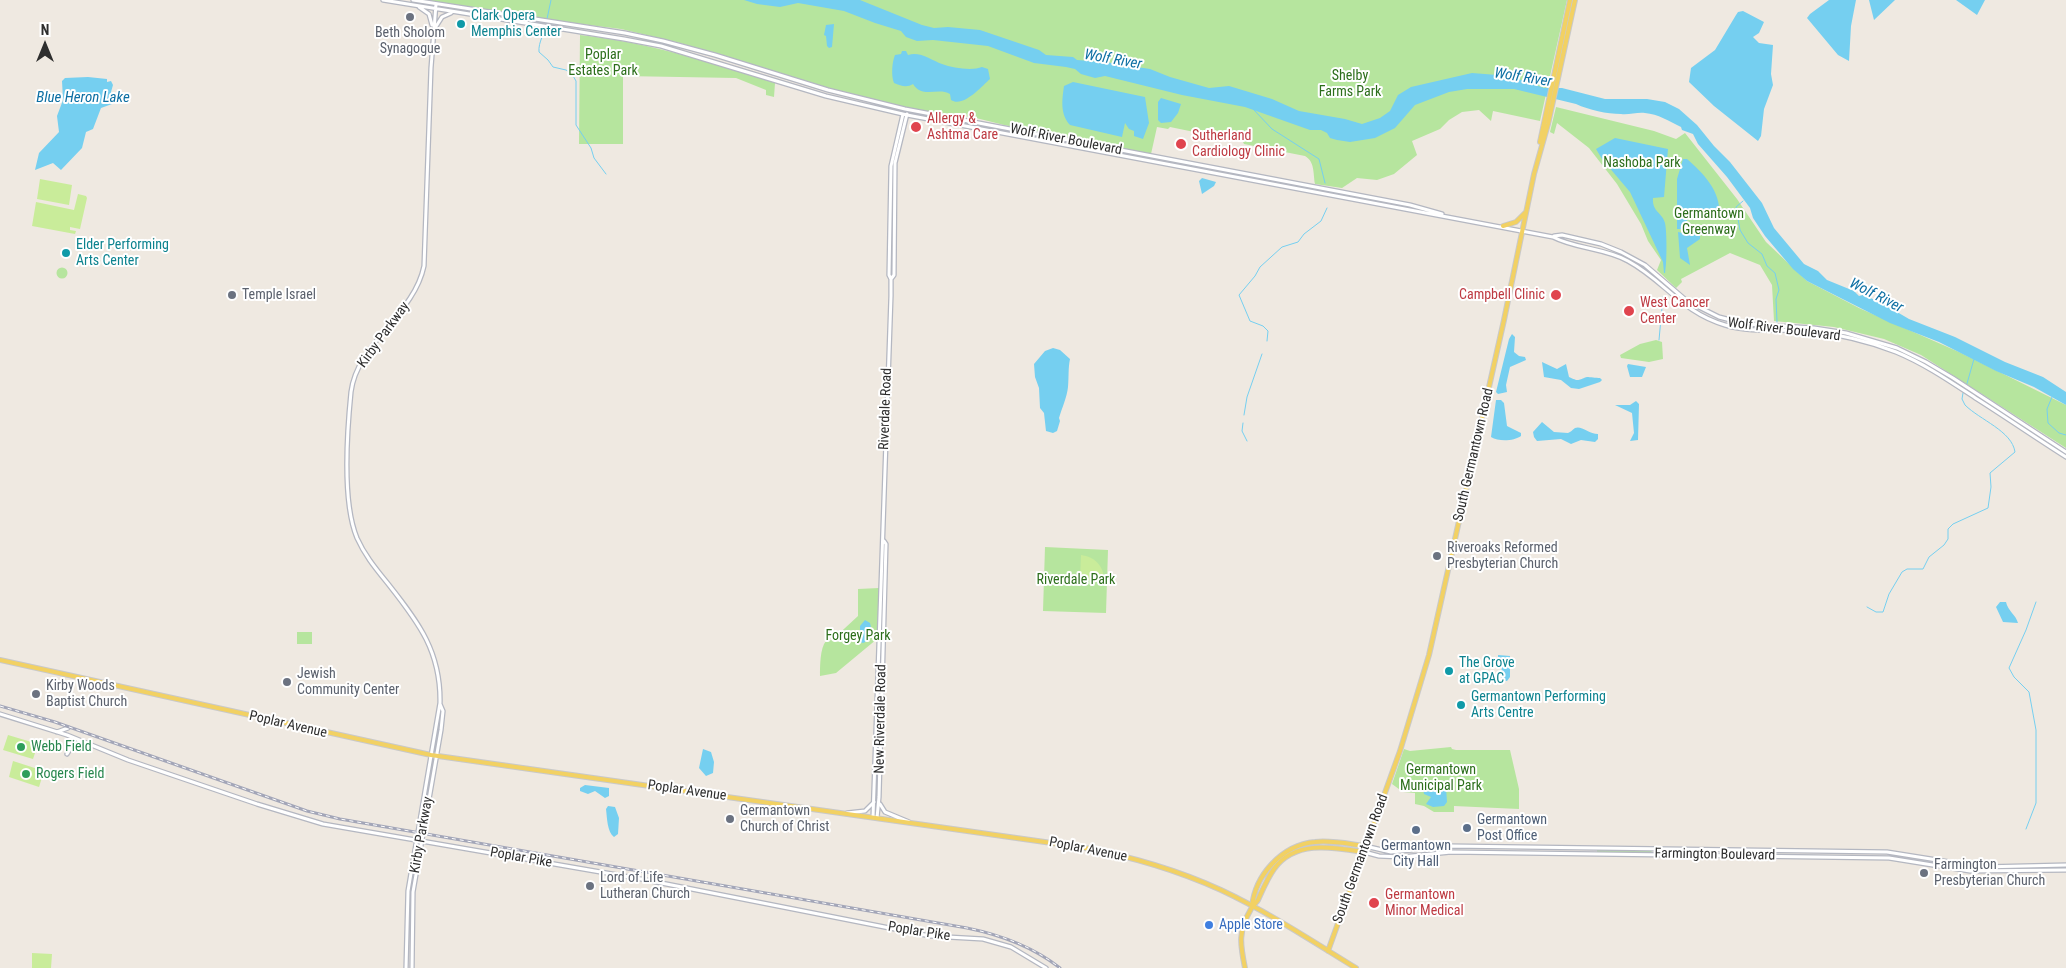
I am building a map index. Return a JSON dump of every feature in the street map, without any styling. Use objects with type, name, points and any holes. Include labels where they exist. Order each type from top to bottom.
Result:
[{"type":"main road","name":"Wolf River Boulevard","points":[[383,0],[662,46],[826,96],[905,115],[1433,215],[1445,215],[1601,244],[1621,252],[1645,266],[1687,301],[1718,317],[1746,324],[1814,328],[1846,333],[1897,348],[1953,378],[1977,397],[2066,457]]},
{"type":"main road","name":"Wolf River Boulevard","points":[[413,0],[663,41],[828,90],[906,109],[1434,210],[1445,215]]},
{"type":"main road","name":"South Germantown Road","points":[[1328,951],[1408,728],[1429,655],[1500,339],[1538,154],[1542,123],[1570,0]]},
{"type":"main road","name":"South Germantown Road","points":[[1538,154],[1548,124],[1575,0]]},
{"type":"main road","name":"Kirby Parkway","points":[[406,968],[408,891],[440,703],[439,675],[430,645],[410,612],[364,551],[351,520],[348,492],[349,438],[353,382],[362,362],[416,291],[424,266],[433,31],[436,4]]},
{"type":"main road","points":[[414,5],[429,14],[433,31]]},
{"type":"main road","points":[[433,31],[442,17],[456,12]]},
{"type":"main road","name":"Riverdale Road","points":[[881,620],[891,279],[888,276],[892,166],[906,109]]},
{"type":"main road","points":[[1503,226],[1516,222],[1526,211]]},
{"type":"main road","name":"Wolf River Boulevard","points":[[1553,236],[1560,240],[1607,252],[1627,260],[1648,274],[1686,307],[1712,320],[1745,329],[1809,332],[1844,337],[1895,352],[1977,397],[2066,452]]},
{"type":"main road","name":"New Riverdale Road","points":[[875,818],[881,620]]},
{"type":"main road","name":"Poplar Avenue","points":[[0,660],[436,756],[1119,854],[1188,876],[1252,906],[1356,968]]},
{"type":"main road","name":"Kirby Parkway","points":[[412,968],[413,892],[443,715],[440,703]]},
{"type":"main road","name":"Poplar Pike","points":[[1,715],[56,732],[257,804],[323,824],[641,879],[930,936],[983,939],[1011,947],[1046,968]]},
{"type":"main road","points":[[56,732],[68,728]]},
{"type":"main road","points":[[67,754],[72,746],[83,742]]},
{"type":"main road","points":[[842,813],[865,811],[877,801],[885,812],[912,823]]},
{"type":"main road","points":[[1245,968],[1240,938],[1244,922],[1268,868],[1287,852],[1314,842],[1365,846]]},
{"type":"main road","points":[[1252,906],[1257,902],[1266,881],[1275,868],[1289,856],[1300,850],[1316,846],[1363,852]]},
{"type":"main road","name":"Farmington Boulevard","points":[[1365,846],[1382,851],[1396,852],[1444,849],[1469,852],[1910,858],[1931,859],[1981,867],[2066,870]]},
{"type":"main road","points":[[1455,846],[1457,850],[1469,852]]},
{"type":"main road","name":"Farmington Boulevard","points":[[1363,852],[1394,857],[1414,857],[1455,846],[1887,852],[1970,871],[2026,871],[2066,865]]},
{"type":"main road","points":[[1477,846],[1477,852]]},
{"type":"green space","name":"Shelby Farms Park","points":[[425,0],[1567,0],[1540,121],[1493,111],[1491,121],[1479,110],[1462,112],[1449,120],[1440,129],[1412,141],[1417,155],[1394,174],[1377,180],[1357,178],[1342,188],[1315,184],[1312,165],[1305,156],[1170,127],[1168,129],[1157,127],[1151,154],[972,117],[919,110],[881,102],[822,87],[680,43],[621,29],[540,19]]},
{"type":"green space","name":"Poplar Estates Park","points":[[580,35],[630,42],[703,60],[751,75],[775,83],[774,97],[766,95],[766,90],[736,78],[623,76],[623,144],[579,144]]},
{"type":"green space","name":"Germantown Greenway","points":[[1556,107],[1654,131],[1676,139],[1685,133],[1737,199],[1766,242],[1807,281],[1859,308],[1959,352],[2066,405],[2066,448],[1921,355],[1884,339],[1834,327],[1774,321],[1772,285],[1760,265],[1730,253],[1681,279],[1682,282],[1676,288],[1657,270],[1661,260],[1648,241],[1641,224],[1617,184],[1589,148],[1557,123],[1554,134],[1550,132]]},
{"type":"green space","points":[[40,179],[72,185],[69,205],[37,199]]},
{"type":"green space","points":[[78,194],[87,198],[80,229],[70,227],[70,230],[76,231],[75,234],[32,226],[36,202],[74,210]]},
{"type":"green space","points":[[892,194],[894,209],[892,276],[891,254]]},
{"type":"green space","points":[[62,267],[68,273],[62,279],[56,273]]},
{"type":"green space","points":[[1656,340],[1662,342],[1663,359],[1649,362],[1621,358],[1620,355],[1640,344]]},
{"type":"green space","name":"Riverdale Park","points":[[1045,547],[1108,550],[1106,613],[1043,611]]},
{"type":"green space","points":[[1081,555],[1098,563],[1104,575],[1104,580],[1080,580]]},
{"type":"green space","name":"Forgey Park","points":[[879,588],[877,639],[836,673],[820,676],[824,644],[826,641],[832,640],[858,616],[858,589]]},
{"type":"green space","points":[[297,632],[312,632],[312,644],[297,644]]},
{"type":"green space","name":"Webb Field","points":[[8,735],[38,744],[33,759],[3,750]]},
{"type":"green space","name":"Germantown Municipal Park","points":[[1451,747],[1456,750],[1510,750],[1519,789],[1519,809],[1454,806],[1454,812],[1434,812],[1424,806],[1415,804],[1415,793],[1403,792],[1392,784],[1404,749],[1410,751]]},
{"type":"green space","name":"Rogers Field","points":[[13,761],[44,771],[39,787],[9,777]]},
{"type":"green space","points":[[1597,850],[1651,851],[1652,852],[1597,853]]},
{"type":"green space","points":[[32,953],[52,954],[51,968],[32,968]]},
{"type":"water","points":[[744,0],[860,0],[934,28],[948,27],[980,30],[1039,50],[1046,55],[1073,57],[1077,60],[1150,69],[1209,88],[1229,86],[1272,99],[1299,111],[1362,124],[1380,118],[1390,111],[1398,95],[1411,87],[1472,73],[1510,76],[1544,88],[1562,88],[1605,99],[1647,99],[1665,102],[1679,109],[1697,125],[1730,162],[1762,203],[1774,228],[1804,264],[1818,271],[1827,280],[1854,291],[1859,296],[1863,295],[1880,302],[1909,319],[1955,337],[2005,362],[2043,377],[2066,392],[2066,405],[2034,387],[1996,371],[1939,342],[1890,323],[1807,281],[1793,269],[1765,236],[1753,218],[1750,208],[1727,177],[1698,144],[1693,134],[1654,115],[1604,112],[1514,89],[1467,89],[1449,92],[1415,105],[1395,128],[1375,138],[1350,142],[1330,138],[1327,133],[1321,130],[1310,130],[1245,107],[1182,95],[1105,76],[1095,78],[1081,74],[1075,69],[1034,63],[988,46],[933,40],[917,41],[906,37],[901,31],[844,11],[798,3],[780,7]]},
{"type":"water","points":[[1829,0],[1856,0],[1851,26],[1849,61],[1838,55],[1807,18]]},
{"type":"water","points":[[1869,0],[1895,0],[1874,20]]},
{"type":"water","points":[[1956,0],[1985,0],[1977,15]]},
{"type":"water","points":[[1743,11],[1764,22],[1759,33],[1753,37],[1759,43],[1773,45],[1771,74],[1773,85],[1764,109],[1761,136],[1758,141],[1714,106],[1689,82],[1691,68],[1715,50],[1738,12]]},
{"type":"water","points":[[834,24],[832,47],[829,48],[826,36],[824,35],[826,25]]},
{"type":"water","points":[[902,51],[906,51],[908,55],[921,55],[951,67],[968,69],[982,67],[988,69],[990,79],[972,96],[956,102],[951,100],[950,94],[945,92],[921,91],[913,84],[899,85],[894,83],[892,77],[893,65],[895,55],[901,54]]},
{"type":"water","name":"Blue Heron Lake","points":[[88,77],[107,79],[107,82],[111,81],[113,85],[111,92],[112,104],[101,108],[93,129],[86,132],[82,148],[61,170],[53,163],[35,170],[39,153],[59,132],[57,116],[63,100],[62,81],[65,78]]},
{"type":"water","points":[[1073,82],[1145,97],[1149,123],[1143,139],[1134,136],[1134,131],[1129,129],[1125,123],[1122,137],[1070,125],[1062,107],[1064,86]]},
{"type":"water","points":[[1161,98],[1181,104],[1178,113],[1171,122],[1161,123],[1158,120],[1158,102]]},
{"type":"water","points":[[1615,138],[1668,149],[1664,197],[1653,198],[1654,206],[1665,223],[1665,273],[1663,262],[1630,192],[1596,149]]},
{"type":"water","points":[[1683,159],[1687,159],[1693,164],[1710,183],[1717,198],[1719,215],[1712,218],[1692,216],[1682,229],[1677,229],[1677,179]]},
{"type":"water","points":[[1202,178],[1216,182],[1214,186],[1202,194],[1199,181]]},
{"type":"water","points":[[1678,232],[1692,235],[1700,233],[1700,239],[1687,248],[1690,265],[1680,258]]},
{"type":"water","points":[[1512,334],[1515,337],[1514,352],[1519,356],[1525,357],[1526,360],[1510,367],[1506,385],[1507,392],[1498,394],[1496,392],[1509,339]]},
{"type":"water","points":[[1053,348],[1060,350],[1070,359],[1067,395],[1059,418],[1057,431],[1053,433],[1046,431],[1044,413],[1040,408],[1039,388],[1035,377],[1034,364],[1045,351]]},
{"type":"water","points":[[1542,362],[1557,369],[1566,364],[1569,377],[1575,380],[1587,377],[1600,378],[1602,380],[1579,389],[1571,388],[1561,380],[1544,377]]},
{"type":"water","points":[[1628,364],[1646,367],[1642,377],[1630,377]]},
{"type":"water","points":[[1496,400],[1501,400],[1504,403],[1507,426],[1521,433],[1521,436],[1506,440],[1498,440],[1491,437]]},
{"type":"water","points":[[1636,401],[1639,404],[1638,440],[1630,441],[1634,433],[1632,413],[1615,405],[1630,405]]},
{"type":"water","points":[[1542,422],[1554,432],[1568,433],[1577,427],[1598,434],[1598,439],[1595,442],[1581,440],[1571,444],[1561,439],[1537,441],[1533,432]]},
{"type":"water","points":[[2000,602],[2006,602],[2018,623],[2003,622],[1996,607]]},
{"type":"water","points":[[865,620],[870,623],[871,632],[869,640],[863,643],[860,642],[860,626]]},
{"type":"water","points":[[1498,655],[1510,656],[1510,677],[1507,681],[1501,680],[1502,664],[1504,661]]},
{"type":"water","points":[[703,749],[711,752],[714,762],[713,773],[706,776],[699,768]]},
{"type":"water","points":[[585,785],[609,788],[609,796],[605,798],[595,791],[588,794],[580,791],[580,788]]},
{"type":"water","points":[[1432,785],[1446,787],[1447,802],[1444,806],[1433,807],[1426,804],[1431,797],[1424,794],[1423,787]]},
{"type":"water","points":[[608,806],[615,807],[619,818],[618,834],[614,837],[610,832],[608,824],[606,809]]},
{"type":"waterway","points":[[547,19],[551,0]]},
{"type":"waterway","points":[[547,23],[539,52],[553,67],[566,70],[572,74],[576,81],[576,125],[591,148],[594,158],[606,174]]},
{"type":"waterway","points":[[1254,110],[1272,129],[1319,159],[1325,183]]},
{"type":"waterway","points":[[1743,201],[1736,207],[1740,230],[1748,243],[1762,254],[1767,266],[1775,273],[1779,290],[1776,299],[1777,322]]},
{"type":"waterway","points":[[1267,341],[1268,331],[1263,326],[1250,321],[1239,295],[1260,267],[1282,247],[1298,242],[1304,234],[1321,221],[1327,208]]},
{"type":"waterway","points":[[1659,340],[1663,297]]},
{"type":"waterway","points":[[1244,415],[1247,397],[1262,354]]},
{"type":"waterway","points":[[1966,387],[1974,359]]},
{"type":"waterway","points":[[1867,607],[1876,612],[1883,612],[1889,594],[1902,572],[1907,569],[1923,569],[1929,557],[1944,545],[1948,539],[1948,529],[1953,524],[1988,508],[1991,487],[1990,473],[2015,452],[2013,445],[2002,432],[1965,405],[1962,399],[1963,393]]},
{"type":"waterway","points":[[2052,397],[2047,409],[2048,423],[2059,433],[2066,435]]},
{"type":"waterway","points":[[1243,423],[1242,431],[1247,441]]},
{"type":"waterway","points":[[2026,829],[2036,803],[2036,730],[2029,692],[2014,677],[2009,668],[2036,602]]},
{"type":"railway","points":[[0,706],[55,722],[307,811],[340,819],[967,928],[1016,942],[1038,953],[1060,968]]},
{"type":"place","name":"Beth Sholom Synagogue","points":[[410,17]]},
{"type":"place","name":"Clark Opera Memphis Center","points":[[461,24]]},
{"type":"place","name":"Allergy & Ashtma Care","points":[[916,127]]},
{"type":"place","name":"Sutherland Cardiology Clinic","points":[[1181,144]]},
{"type":"place","name":"Elder Performing Arts Center","points":[[66,253]]},
{"type":"place","name":"Temple Israel","points":[[232,295]]},
{"type":"place","name":"Campbell Clinic","points":[[1556,295]]},
{"type":"place","name":"West Cancer Center","points":[[1629,311]]},
{"type":"place","name":"Riveroaks Reformed Presbyterian Church","points":[[1437,556]]},
{"type":"place","name":"The Grove at GPAC","points":[[1449,671]]},
{"type":"place","name":"Jewish Community Center","points":[[287,682]]},
{"type":"place","name":"Kirby Woods Baptist Church","points":[[36,694]]},
{"type":"place","name":"Germantown Performing Arts Centre","points":[[1461,705]]},
{"type":"place","name":"Webb Field","points":[[21,747]]},
{"type":"place","name":"Rogers Field","points":[[26,774]]},
{"type":"place","name":"Germantown Church of Christ","points":[[730,819]]},
{"type":"place","name":"Germantown Post Office","points":[[1467,828]]},
{"type":"place","name":"Germantown City Hall","points":[[1416,830]]},
{"type":"place","name":"Farmington Presbyterian Church","points":[[1924,873]]},
{"type":"place","name":"Lord of Life Lutheran Church","points":[[590,886]]},
{"type":"place","name":"Germantown Minor Medical","points":[[1374,903]]},
{"type":"place","name":"Apple Store","points":[[1209,925]]},
{"type":"water label","name":"Wolf River","points":[[1113,60]]},
{"type":"water label","name":"Wolf River","points":[[1523,78]]},
{"type":"water label","name":"Wolf River","points":[[1876,296]]},
{"type":"park label","name":"Nashoba Park","points":[[1642,163]]}]
